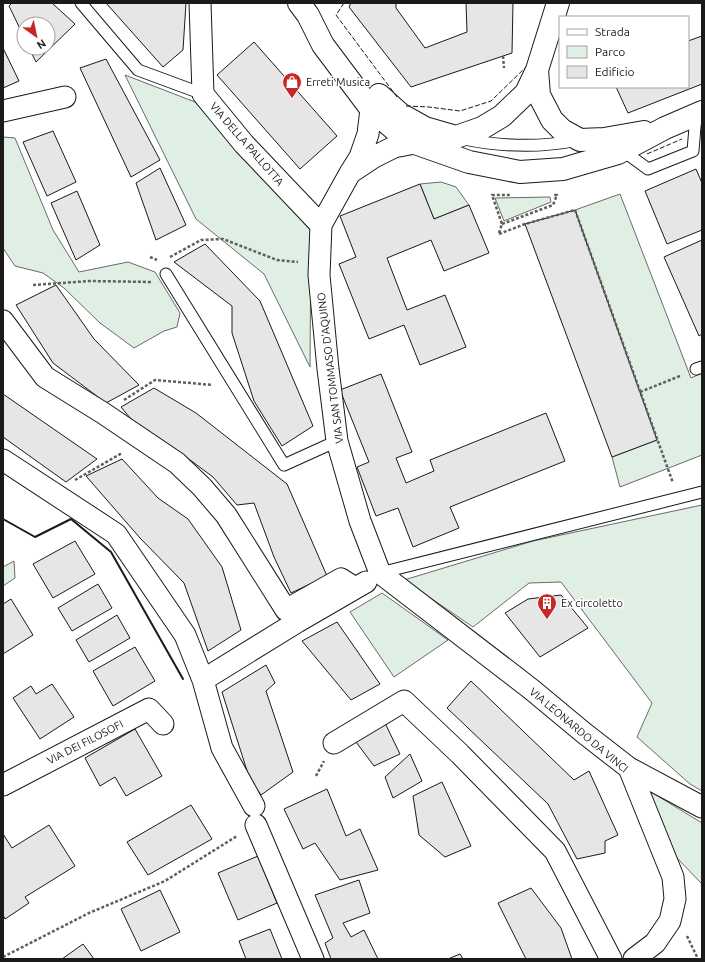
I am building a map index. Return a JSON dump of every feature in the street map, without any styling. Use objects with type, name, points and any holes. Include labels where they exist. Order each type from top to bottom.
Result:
[{"type":"main road","points":[[304,9],[334,39],[372,89],[400,114],[425,128],[456,137],[482,128],[502,116],[526,93],[538,70],[558,3]]},
{"type":"main road","points":[[304,9],[323,45],[371,109],[394,129],[415,143],[469,162],[520,172],[563,169],[622,150],[665,128],[699,113]]},
{"type":"main road","points":[[538,70],[539,95],[552,120],[562,130],[580,140],[604,139],[665,128]]},
{"type":"street","name":"VIA DELLA PALLOTTA","points":[[200,3],[203,94],[244,144],[321,225]]},
{"type":"street","points":[[3,111],[65,98]]},
{"type":"street","name":"VIA SAN TOMMASO D'AQUINO","points":[[371,109],[368,134],[360,157],[321,225],[319,275],[337,441],[360,521],[380,573]]},
{"type":"street","name":"VIA SAN TOMMASO D'AQUINO","points":[[350,173],[374,157],[394,147],[415,143]]},
{"type":"street","points":[[3,322],[45,377],[103,412],[177,463],[202,487],[226,515],[286,610],[341,578],[356,588]]},
{"type":"street","points":[[3,460],[116,534],[185,634],[203,680],[222,748],[255,816],[313,959]]},
{"type":"street","points":[[203,680],[380,573]]},
{"type":"street","name":"VIA LEONARDO DA VINCI","points":[[380,573],[531,689],[629,768],[673,877],[675,899],[670,921],[654,943],[634,959]]},
{"type":"street","points":[[334,743],[404,701],[460,754],[555,851],[611,959]]},
{"type":"street","name":"VIA DEI FILOSOFI","points":[[3,785],[149,709],[163,724]]},
{"type":"street","points":[[629,768],[702,807]]},
{"type":"lane","points":[[82,3],[138,70],[203,94]]},
{"type":"lane","points":[[622,150],[648,169],[693,151],[699,113]]},
{"type":"lane","points":[[456,137],[521,146],[553,145],[580,140]]},
{"type":"lane","points":[[169,278],[284,465],[337,441]]},
{"type":"lane","points":[[380,573],[702,492]]},
{"type":"path","points":[[503,56],[504,68]]},
{"type":"path","points":[[502,224],[553,205],[556,194],[549,195]]},
{"type":"path","points":[[514,195],[492,196],[502,224],[499,234],[525,224],[575,210],[673,483]]},
{"type":"path","points":[[33,285],[169,278],[161,262],[201,240],[223,239],[277,260],[305,263]]},
{"type":"path","points":[[640,392],[699,368]]},
{"type":"path","points":[[103,412],[155,380],[236,387]]},
{"type":"path","points":[[54,493],[144,440]]},
{"type":"path","points":[[3,957],[89,913],[165,881],[255,816]]},
{"type":"path","points":[[685,931],[698,959]]},
{"type":"green space","points":[[125,75],[195,102],[311,231],[310,367],[264,274],[196,219]]},
{"type":"green space","points":[[3,137],[15,138],[53,230],[79,272],[128,262],[155,272],[180,313],[177,327],[164,331],[134,348],[100,323],[64,288],[43,273],[15,266],[3,248]]},
{"type":"green space","points":[[441,182],[456,187],[469,205],[434,219],[420,184]]},
{"type":"green space","points":[[620,194],[691,378],[702,373],[702,455],[620,487],[612,457],[657,440],[575,210]]},
{"type":"green space","points":[[550,197],[551,202],[504,221],[495,198]]},
{"type":"green space","points":[[702,505],[702,791],[690,784],[637,737],[652,703],[561,582],[529,583],[473,627],[404,580],[533,541]]},
{"type":"green space","points":[[14,561],[15,578],[3,586],[3,567]]},
{"type":"green space","points":[[382,593],[448,640],[394,677],[350,612]]},
{"type":"green space","points":[[648,790],[702,823],[702,884],[677,858]]},
{"type":"building","points":[[12,3],[52,3],[75,24],[56,43],[56,16],[16,16],[16,20],[9,6]]},
{"type":"building","points":[[106,3],[186,3],[183,50],[163,67]]},
{"type":"building","points":[[351,3],[396,3],[396,8],[425,48],[467,32],[466,3],[513,3],[512,53],[411,87],[349,7]]},
{"type":"building","points":[[702,36],[702,84],[628,113],[616,88],[689,88],[689,41]]},
{"type":"building","points":[[254,42],[337,136],[300,169],[217,75]]},
{"type":"building","points":[[3,48],[19,81],[3,88]]},
{"type":"building","points":[[33,56],[42,56],[36,62]]},
{"type":"building","points":[[106,59],[160,160],[131,177],[80,68]]},
{"type":"building","points":[[53,131],[76,182],[47,196],[23,142]]},
{"type":"building","points":[[160,168],[186,225],[156,240],[136,183]]},
{"type":"building","points":[[696,169],[702,183],[702,230],[667,244],[645,191]]},
{"type":"building","points":[[420,184],[434,219],[469,205],[489,253],[444,271],[431,240],[387,258],[407,310],[445,295],[466,347],[420,365],[404,325],[369,339],[339,264],[356,257],[340,216]]},
{"type":"building","points":[[77,191],[100,245],[76,260],[51,203]]},
{"type":"building","points":[[575,210],[657,440],[612,457],[525,224]]},
{"type":"building","points":[[702,240],[702,334],[699,336],[664,257]]},
{"type":"building","points":[[205,244],[260,301],[313,426],[282,446],[254,401],[232,333],[232,306],[174,262]]},
{"type":"building","points":[[56,285],[94,339],[139,385],[106,403],[53,363],[16,305]]},
{"type":"building","points":[[381,374],[412,452],[396,458],[406,483],[434,471],[430,460],[546,413],[565,461],[450,507],[459,528],[413,547],[398,508],[376,516],[357,467],[369,462],[340,390]]},
{"type":"building","points":[[154,388],[196,413],[287,484],[327,576],[291,593],[274,557],[254,503],[237,505],[213,477],[131,419],[121,407]]},
{"type":"building","points":[[3,394],[97,459],[66,482],[3,437]]},
{"type":"building","points":[[122,459],[158,498],[188,519],[222,567],[241,630],[208,651],[184,583],[140,538],[86,476]]},
{"type":"building","points":[[75,541],[95,574],[53,598],[33,564]]},
{"type":"building","points":[[98,584],[112,608],[72,631],[58,608]]},
{"type":"building","name":"Ex circoletto","points":[[561,595],[588,628],[540,657],[505,613],[528,599]]},
{"type":"building","points":[[11,599],[33,635],[3,654],[3,604]]},
{"type":"building","points":[[117,615],[130,638],[89,662],[76,640]]},
{"type":"building","points":[[337,622],[380,684],[351,700],[302,641]]},
{"type":"building","points":[[135,647],[155,681],[113,706],[93,671]]},
{"type":"building","points":[[266,665],[275,683],[266,691],[293,772],[261,795],[249,777],[222,692]]},
{"type":"building","points":[[471,681],[574,780],[589,771],[618,835],[605,841],[605,853],[577,859],[548,804],[447,708]]},
{"type":"building","points":[[52,684],[74,717],[40,739],[13,698],[31,686],[36,694]]},
{"type":"building","points":[[385,723],[400,754],[374,766],[353,738]]},
{"type":"building","points":[[135,729],[162,776],[126,796],[115,777],[100,786],[85,758]]},
{"type":"building","points":[[410,754],[422,781],[393,798],[385,777]]},
{"type":"building","points":[[442,782],[471,846],[445,857],[419,835],[413,796]]},
{"type":"building","points":[[327,789],[346,836],[360,829],[378,870],[340,880],[315,843],[303,849],[284,809]]},
{"type":"building","points":[[191,805],[212,839],[148,875],[127,842]]},
{"type":"building","points":[[49,825],[75,866],[25,897],[29,903],[5,919],[3,915],[3,834],[12,848]]},
{"type":"building","points":[[258,856],[277,903],[238,920],[218,873]]},
{"type":"building","points":[[359,880],[370,913],[343,923],[351,937],[364,930],[378,959],[331,959],[325,943],[333,938],[315,895]]},
{"type":"building","points":[[531,888],[561,928],[572,959],[526,959],[498,903]]},
{"type":"building","points":[[160,890],[180,932],[141,951],[121,909]]},
{"type":"building","points":[[270,929],[282,959],[246,959],[239,941]]},
{"type":"building","points":[[83,944],[94,959],[62,959]]},
{"type":"building","points":[[460,954],[463,959],[448,959]]},
{"type":"fence","points":[[344,3],[336,15],[397,97]]},
{"type":"fence","points":[[406,106],[460,111],[491,101],[526,67]]},
{"type":"fence","points":[[647,154],[682,139]]},
{"type":"wall","points":[[3,519],[35,537],[71,519],[111,552],[183,679]]},
{"type":"place","name":"Erreti Musica","points":[[292,99]]},
{"type":"place","name":"Ex circoletto","points":[[547,620]]}]
